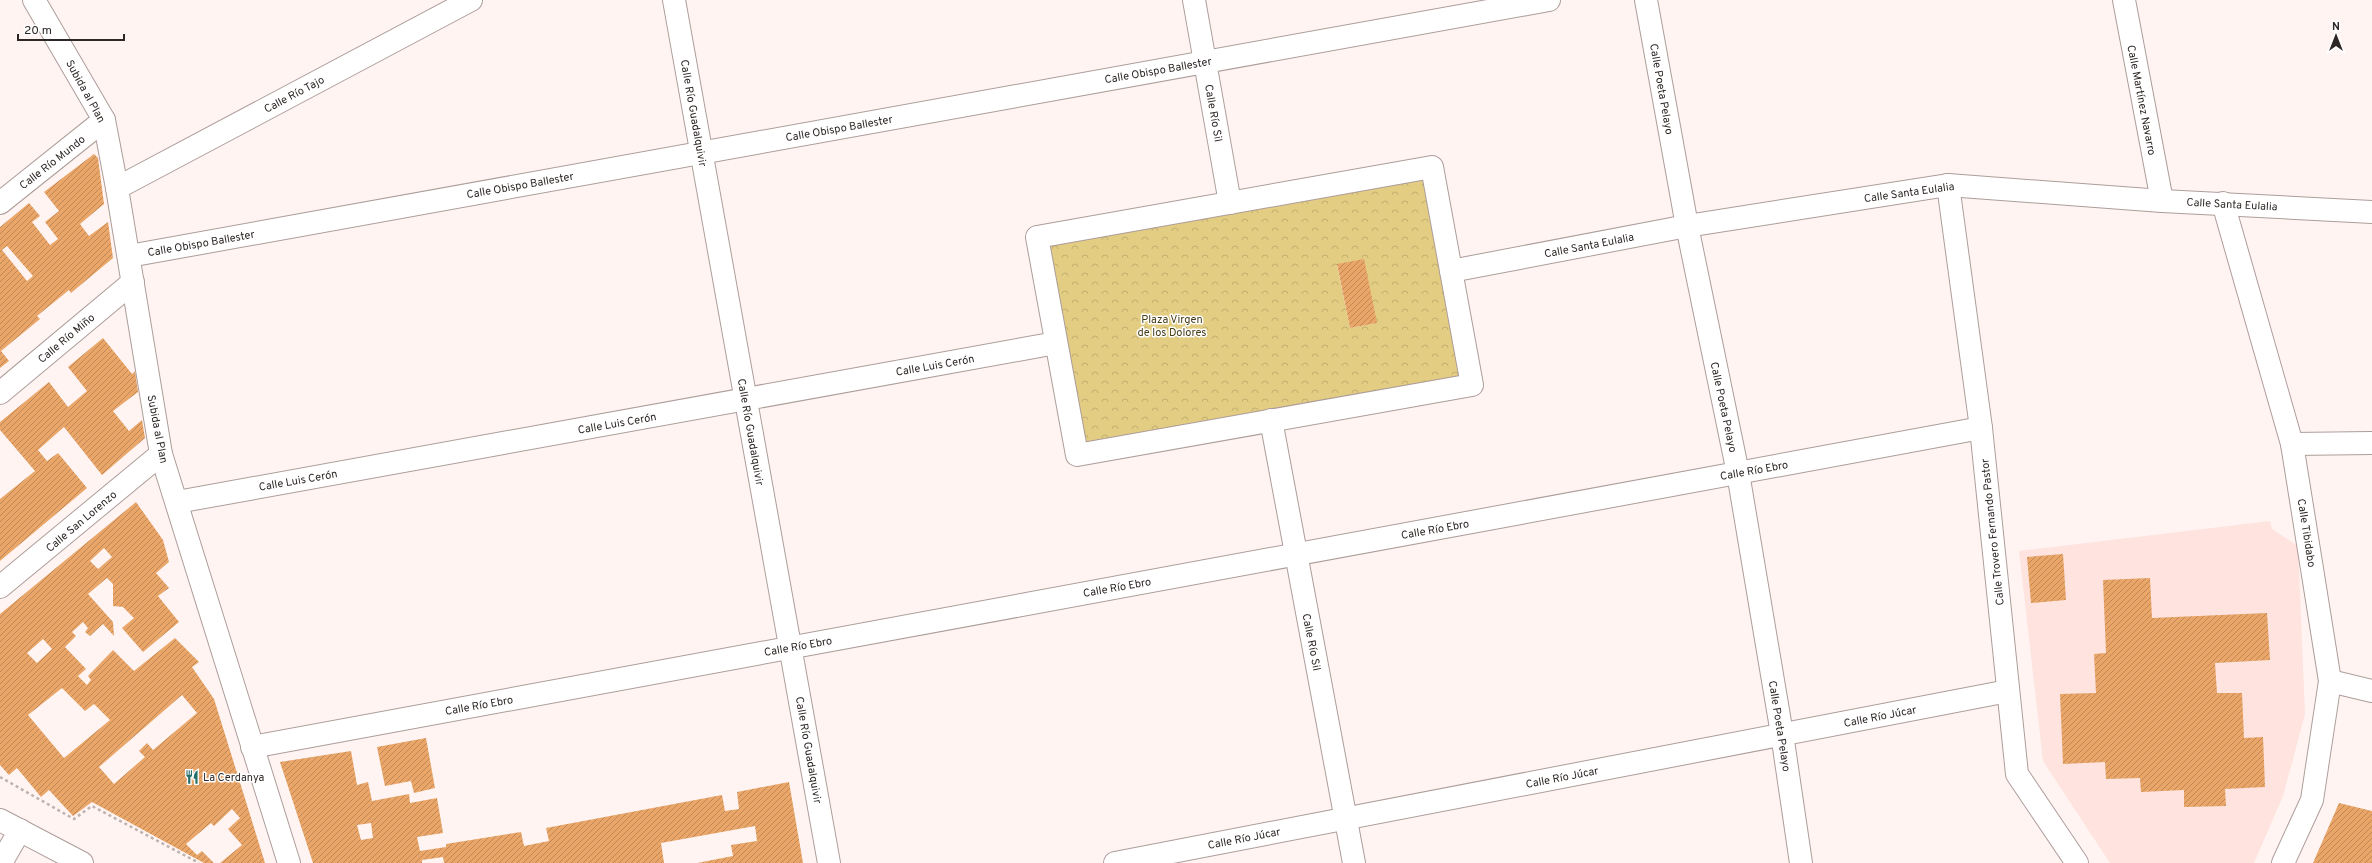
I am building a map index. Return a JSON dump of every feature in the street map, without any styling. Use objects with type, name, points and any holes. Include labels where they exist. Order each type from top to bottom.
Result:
[{"type":"street","name":"Subida al Plan","points":[[34,0],[104,120],[129,256],[161,454],[289,863]]},
{"type":"street","name":"Calle Río Tajo","points":[[117,188],[471,0]]},
{"type":"street","name":"Calle Río Guadalquivir","points":[[674,0],[829,863]]},
{"type":"street","name":"Calle Río Sil","points":[[1194,0],[1230,203]]},
{"type":"street","name":"Calle Obispo Ballester","points":[[129,256],[1205,62],[1488,5],[1549,0]]},
{"type":"street","name":"Calle Poeta Pelayo","points":[[1646,0],[1687,226],[1738,473],[1782,734],[1801,863]]},
{"type":"street","name":"Calle Martínez Navarro","points":[[2124,0],[2162,201]]},
{"type":"street","name":"Calle Río Mundo","points":[[0,203],[104,120]]},
{"type":"street","points":[[1432,167],[1451,271],[1472,384],[1077,455],[1037,238],[1432,167]]},
{"type":"street","name":"Calle Santa Eulalia","points":[[1451,271],[1687,226],[1948,185],[2162,201],[2372,212]]},
{"type":"street","name":"Calle Trovero Fernando Pastor","points":[[1948,185],[1981,428],[2017,774],[2077,863]]},
{"type":"street","name":"Calle Tibidabo","points":[[2224,204],[2292,444],[2330,681],[2312,800],[2283,863]]},
{"type":"street","name":"Calle Río Miño","points":[[0,393],[133,282]]},
{"type":"street","name":"Calle Luis Cerón","points":[[177,502],[1056,343]]},
{"type":"street","name":"Calle Río Sil","points":[[1271,420],[1354,863]]},
{"type":"street","name":"Calle Río Ebro","points":[[252,746],[1981,428]]},
{"type":"street","points":[[2292,444],[2372,443]]},
{"type":"street","name":"Calle San Lorenzo","points":[[0,587],[161,454]]},
{"type":"street","points":[[2330,681],[2372,691]]},
{"type":"street","name":"Calle Río Júcar","points":[[1115,863],[2008,691]]},
{"type":"street","points":[[0,820],[82,863]]},
{"type":"street","points":[[1,863],[20,830]]},
{"type":"path","points":[[0,777],[74,819],[92,806],[199,863]]},
{"type":"shaded area","points":[[2270,521],[2272,529],[2298,546],[2305,714],[2283,796],[2254,863],[2110,863],[2043,761],[2019,551]]},
{"type":"green space","name":"Plaza Virgen de los Dolores","points":[[1432,167],[1472,385],[1077,455],[1037,237]],"holes":[[[1337,265],[1376,323],[1350,328]]]},
{"type":"building","points":[[94,154],[98,158],[104,204],[80,224],[89,236],[108,222],[113,258],[71,293],[69,290],[37,316],[40,319],[1,351],[9,361],[0,368],[0,227],[29,203],[40,216],[32,222],[50,245],[58,239],[45,222],[59,211],[44,192]],"holes":[[[7,246],[33,276],[27,281],[2,250]]]},
{"type":"building","points":[[1364,259],[1377,323],[1350,328],[1337,264]]},
{"type":"building","points":[[103,338],[132,374],[135,371],[138,392],[113,411],[129,431],[142,420],[145,438],[102,475],[64,427],[38,450],[47,461],[58,453],[87,488],[0,561],[0,499],[35,471],[0,430],[0,422],[49,382],[68,407],[87,391],[68,367]]},
{"type":"building","points":[[136,502],[163,540],[169,562],[156,573],[169,588],[158,596],[179,622],[143,652],[122,628],[134,618],[123,607],[113,606],[113,584],[107,578],[88,594],[113,622],[114,636],[103,624],[90,636],[85,632],[88,628],[83,622],[72,632],[76,636],[65,647],[86,669],[78,676],[87,685],[91,680],[88,676],[113,650],[134,671],[175,638],[199,662],[192,667],[214,699],[265,863],[220,863],[242,845],[228,829],[240,818],[232,809],[214,826],[211,823],[186,844],[197,855],[202,851],[214,863],[204,863],[92,802],[73,816],[49,790],[41,797],[17,768],[9,775],[0,765],[0,614]],"holes":[[[104,548],[112,557],[98,569],[90,561]],[[43,639],[52,649],[37,663],[27,653]],[[62,688],[85,711],[94,704],[110,720],[64,758],[28,715]],[[182,695],[197,713],[153,750],[147,743],[139,751],[145,757],[114,784],[99,767]]]},
{"type":"building","points":[[2063,554],[2066,600],[2031,603],[2027,557]]},
{"type":"building","points":[[2150,578],[2152,618],[2267,613],[2270,660],[2215,663],[2217,693],[2242,693],[2244,738],[2263,737],[2265,787],[2225,789],[2226,806],[2184,807],[2184,790],[2141,792],[2140,778],[2106,779],[2105,762],[2063,764],[2060,694],[2096,693],[2094,654],[2106,653],[2103,580]]},
{"type":"building","points":[[426,738],[435,788],[414,793],[411,781],[385,786],[377,747]]},
{"type":"building","points":[[351,751],[357,785],[368,782],[372,801],[409,794],[410,803],[437,798],[443,833],[417,837],[420,851],[446,847],[446,844],[521,832],[524,846],[549,841],[546,828],[722,795],[725,811],[739,809],[737,792],[789,782],[803,863],[697,863],[733,856],[731,845],[757,841],[755,826],[661,843],[664,863],[444,863],[443,857],[422,860],[422,863],[313,863],[280,762]],"holes":[[[371,823],[373,838],[361,840],[357,825]]]},
{"type":"building","points":[[2339,803],[2372,811],[2372,863],[2313,863]]},
{"type":"place","name":"La Cerdanya","points":[[192,777]]}]
